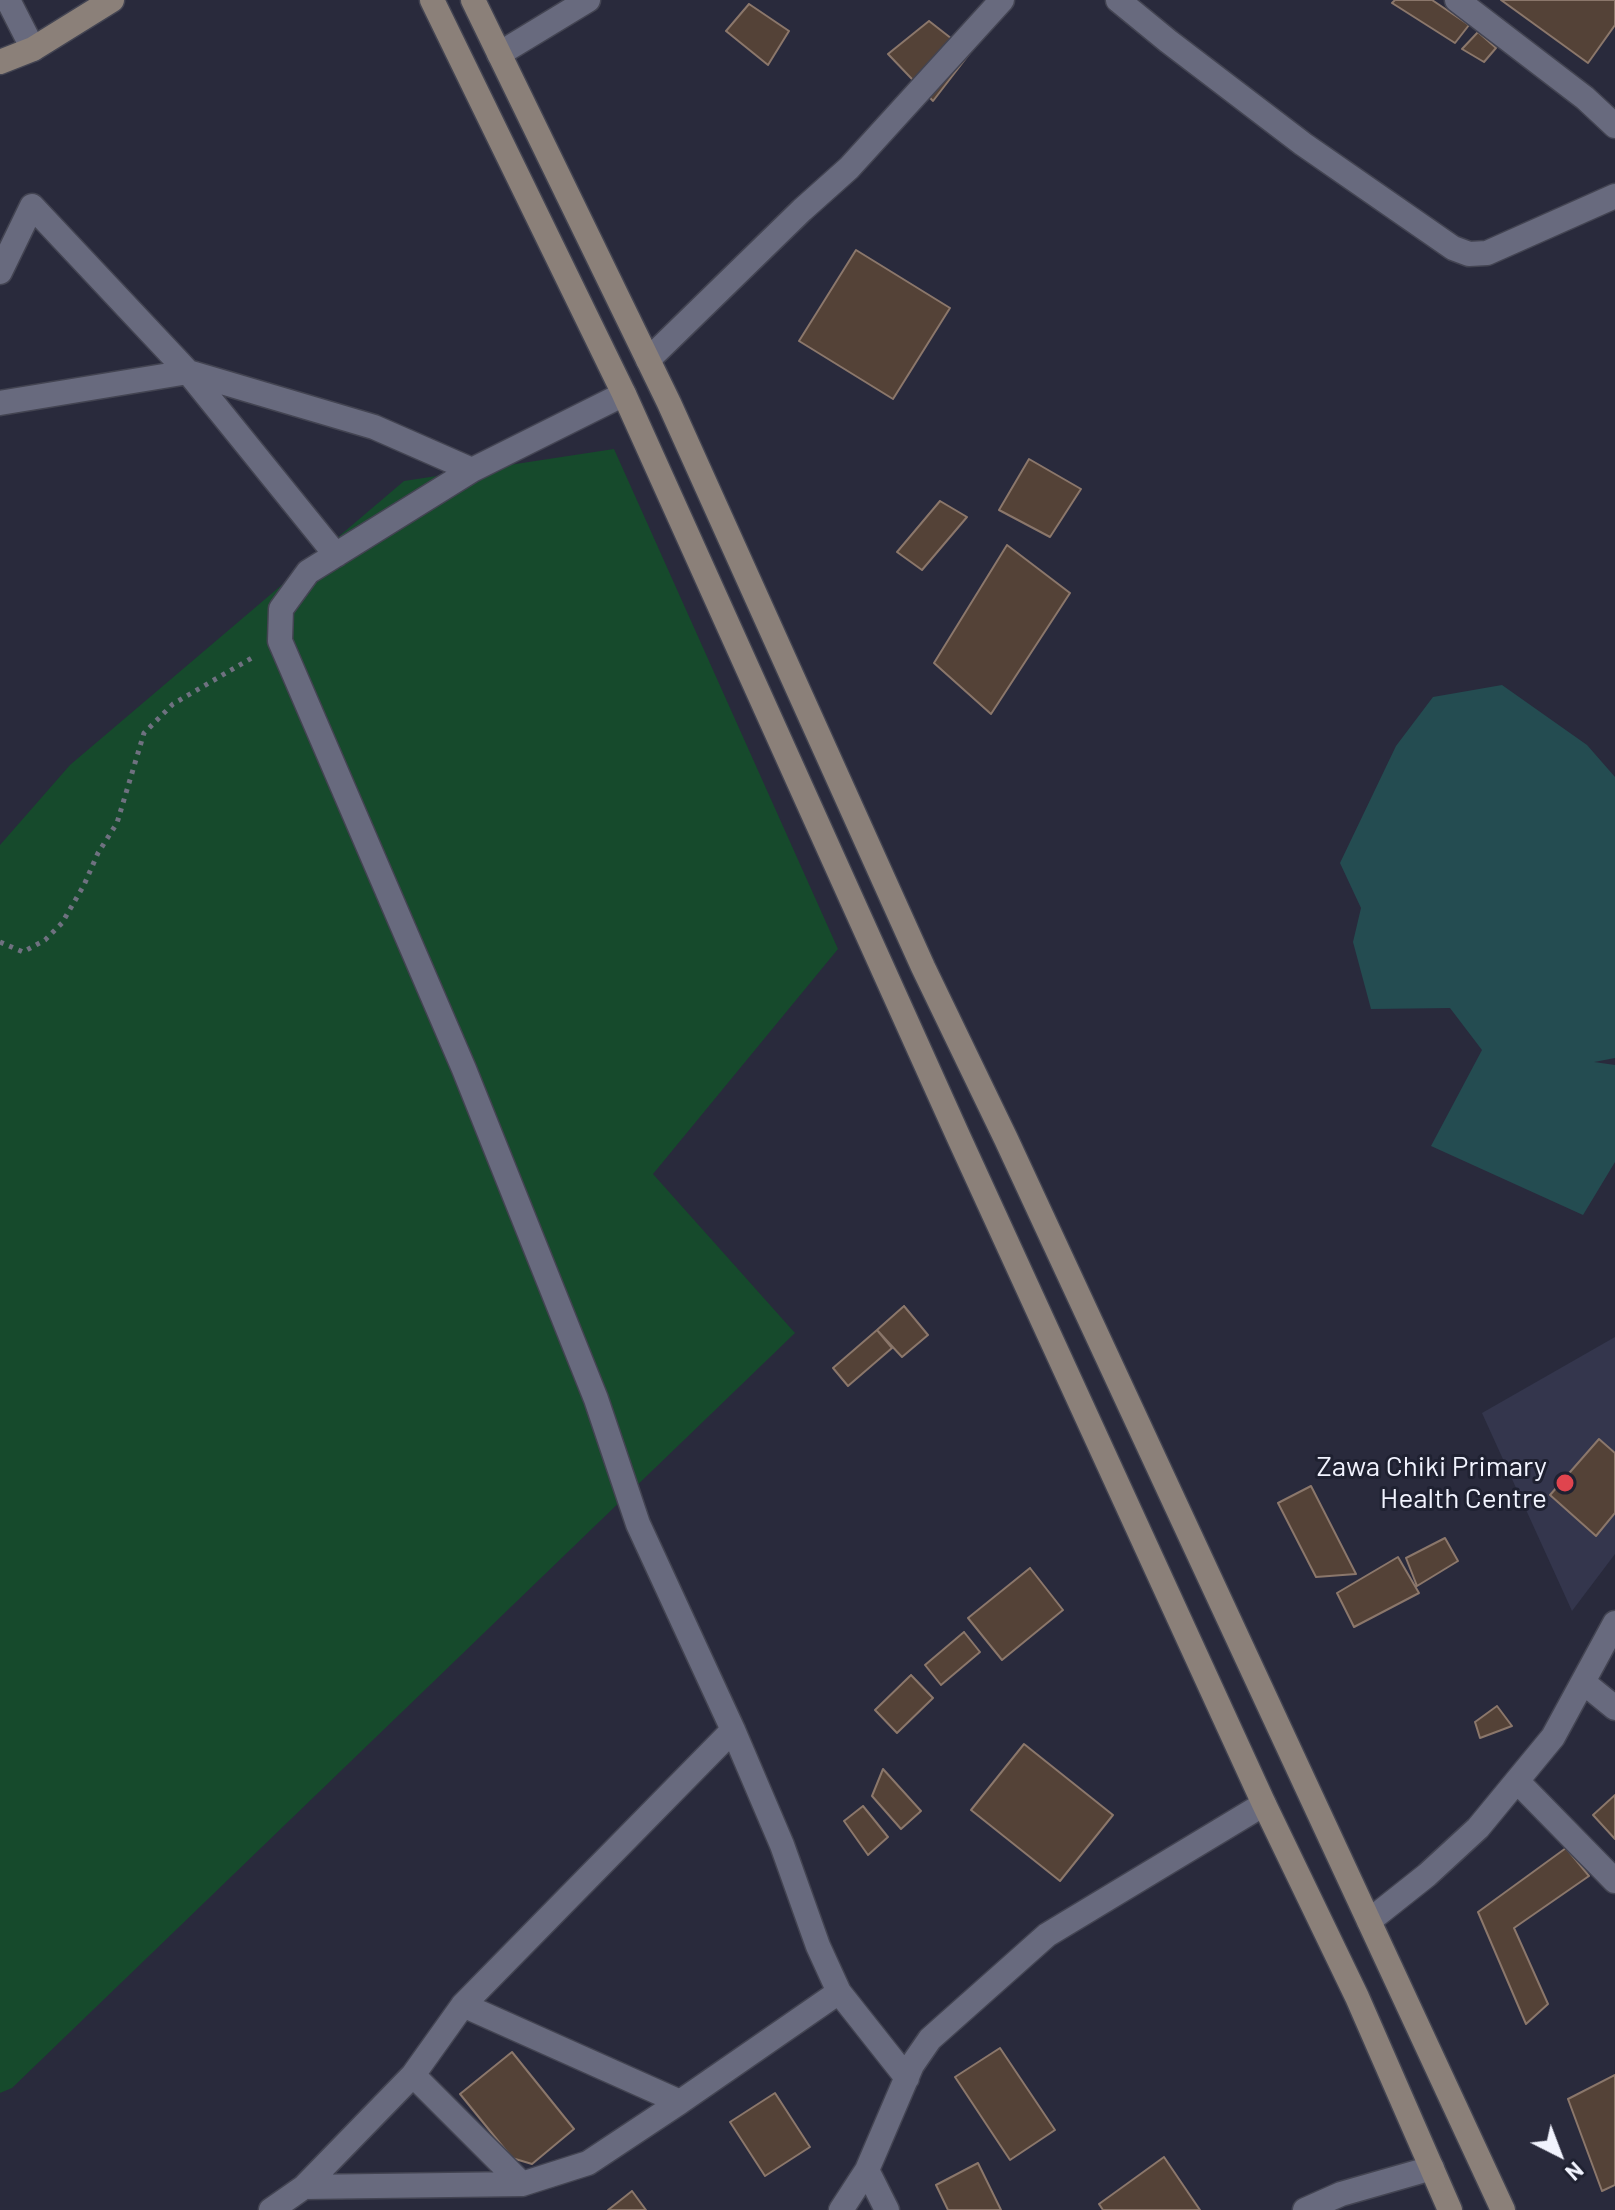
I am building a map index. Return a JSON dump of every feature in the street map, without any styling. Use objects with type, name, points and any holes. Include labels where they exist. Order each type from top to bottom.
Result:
[{"type":"street","points":[[8,0],[33,49]]},
{"type":"street","points":[[0,62],[33,49],[112,0]]},
{"type":"street","points":[[432,0],[624,394],[1264,1804],[1357,1997],[1450,2210]]},
{"type":"street","points":[[473,0],[648,360],[923,967],[1006,1139],[1503,2210]]},
{"type":"street","points":[[499,54],[588,0]]},
{"type":"street","points":[[648,360],[791,220],[849,168],[1002,0]]},
{"type":"street","points":[[1118,0],[1303,144],[1453,248],[1469,254],[1487,253],[1615,196]]},
{"type":"street","points":[[1470,4],[1615,126]]},
{"type":"street","points":[[0,272],[32,206],[188,372],[336,555]]},
{"type":"street","points":[[0,403],[188,372],[374,427],[472,470]]},
{"type":"street","points":[[624,394],[472,470],[308,572],[281,609],[280,641],[464,1069],[596,1399],[638,1524],[733,1730],[782,1845],[818,1946],[839,1992],[907,2078]]},
{"type":"street","points":[[1369,1921],[1427,1875],[1478,1828],[1517,1781],[1553,1737],[1615,1623]]},
{"type":"street","points":[[1583,1682],[1615,1708]]},
{"type":"street","points":[[271,2210],[304,2187],[413,2075],[463,2005],[733,1730]]},
{"type":"street","points":[[1517,1781],[1615,1881]]},
{"type":"street","points":[[841,2210],[867,2170],[912,2065],[930,2039],[1047,1935],[1264,1804]]},
{"type":"street","points":[[304,2187],[522,2184],[588,2163],[839,1992]]},
{"type":"street","points":[[463,2005],[680,2102]]},
{"type":"street","points":[[413,2075],[522,2184]]},
{"type":"street","points":[[1305,2210],[1341,2194],[1432,2168]]},
{"type":"street","points":[[867,2170],[887,2210]]},
{"type":"path","points":[[0,942],[23,952],[45,940],[62,923],[117,823],[144,733],[173,704],[280,641]]},
{"type":"shaded area","points":[[1502,685],[1587,745],[1615,777],[1615,1058],[1594,1062],[1615,1065],[1615,1162],[1583,1215],[1431,1146],[1482,1050],[1450,1008],[1371,1009],[1353,942],[1361,908],[1340,863],[1396,746],[1433,697]]},
{"type":"shaded area","name":"Zawa Chiki Primary Health Centre","points":[[1615,1337],[1615,1554],[1572,1611],[1482,1413]]},
{"type":"green space","points":[[614,449],[838,949],[653,1174],[795,1333],[12,2088],[0,2093],[0,845],[70,765],[404,481]]},
{"type":"building","points":[[1395,0],[1432,0],[1469,25],[1455,43],[1392,3]]},
{"type":"building","points":[[1501,0],[1615,0],[1615,25],[1588,63]]},
{"type":"building","points":[[749,4],[789,31],[768,65],[726,31]]},
{"type":"building","points":[[929,21],[970,53],[933,101],[888,54]]},
{"type":"building","points":[[1478,32],[1496,48],[1484,62],[1462,49]]},
{"type":"building","points":[[856,250],[950,308],[893,399],[799,341]]},
{"type":"building","points":[[1029,459],[1081,489],[1050,537],[999,510]]},
{"type":"building","points":[[940,501],[967,517],[922,570],[897,552]]},
{"type":"building","points":[[1007,545],[1070,593],[991,714],[934,663]]},
{"type":"building","points":[[904,1306],[928,1335],[902,1357],[877,1330]]},
{"type":"building","points":[[877,1330],[892,1348],[848,1386],[833,1368]]},
{"type":"building","points":[[1599,1439],[1615,1453],[1615,1513],[1596,1536],[1550,1495]]},
{"type":"building","points":[[1311,1486],[1356,1574],[1316,1577],[1278,1503]]},
{"type":"building","points":[[1445,1538],[1458,1561],[1417,1586],[1406,1558]]},
{"type":"building","points":[[1398,1557],[1419,1593],[1354,1627],[1337,1593]]},
{"type":"building","points":[[1030,1568],[1063,1610],[1002,1660],[968,1618]]},
{"type":"building","points":[[964,1632],[980,1652],[941,1685],[925,1665]]},
{"type":"building","points":[[911,1675],[933,1698],[897,1733],[875,1710]]},
{"type":"building","points":[[1497,1706],[1512,1726],[1480,1738],[1475,1722]]},
{"type":"building","points":[[1024,1744],[1113,1815],[1060,1881],[971,1810]]},
{"type":"building","points":[[883,1769],[921,1811],[901,1829],[872,1796]]},
{"type":"building","points":[[1615,1795],[1615,1839],[1593,1815]]},
{"type":"building","points":[[863,1806],[888,1837],[868,1855],[844,1821]]},
{"type":"building","points":[[1566,1848],[1589,1876],[1514,1928],[1548,2004],[1526,2024],[1478,1912]]},
{"type":"building","points":[[1000,2048],[1055,2130],[1010,2160],[955,2077]]},
{"type":"building","points":[[512,2052],[574,2129],[532,2164],[512,2158],[460,2094]]},
{"type":"building","points":[[1615,2075],[1615,2185],[1602,2191],[1568,2099]]},
{"type":"building","points":[[775,2093],[810,2147],[765,2176],[730,2122]]},
{"type":"building","points":[[1164,2157],[1200,2210],[1103,2210],[1099,2204]]},
{"type":"building","points":[[978,2163],[1001,2210],[948,2210],[936,2185]]},
{"type":"building","points":[[632,2191],[646,2210],[608,2210]]},
{"type":"place","name":"Zawa Chiki Primary Health Centre","points":[[1565,1483]]}]
